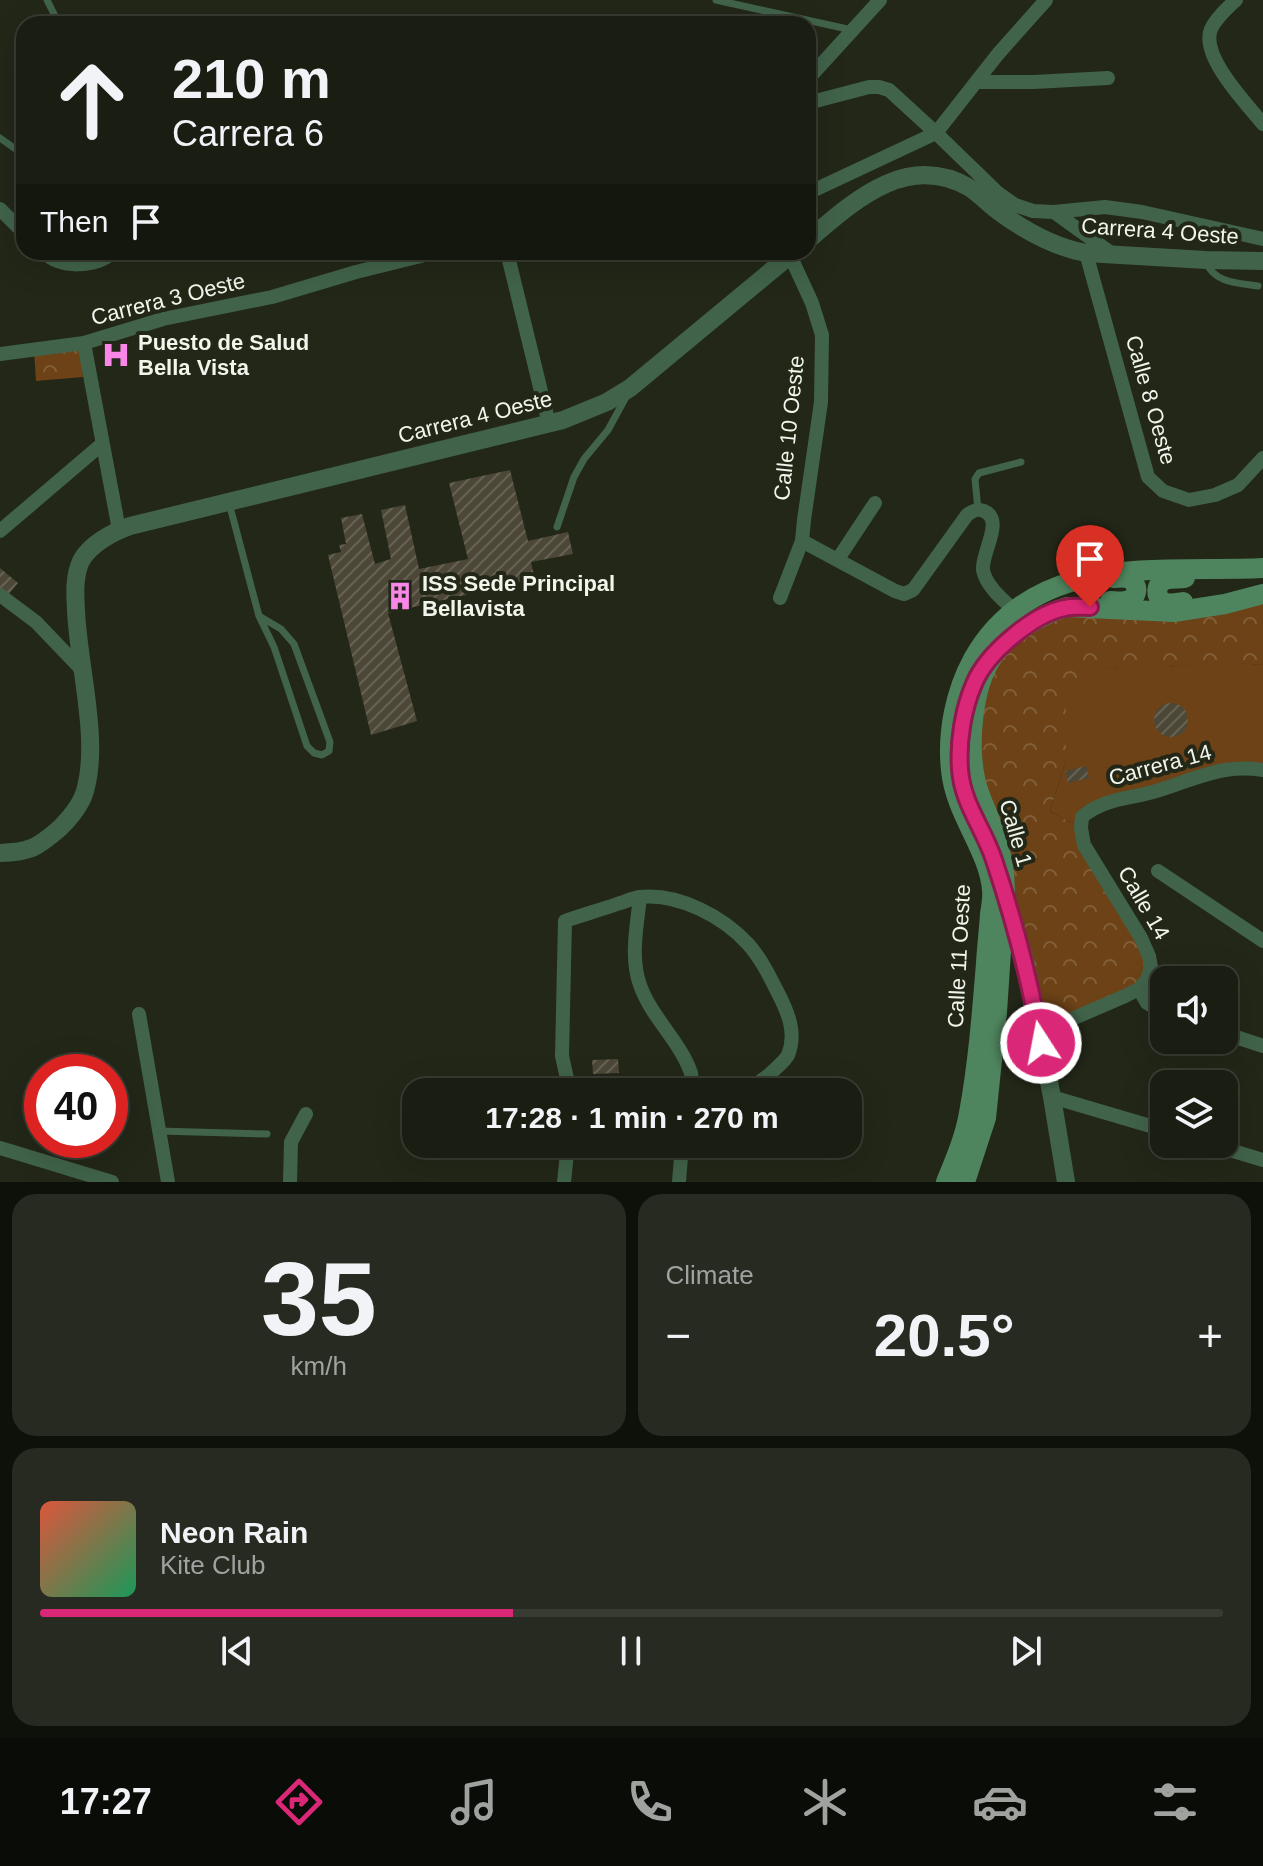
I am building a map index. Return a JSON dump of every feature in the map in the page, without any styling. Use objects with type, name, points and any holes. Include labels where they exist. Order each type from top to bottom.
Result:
[{"type":"main road","points":[[1069,582],[1123,571],[1258,568]]},
{"type":"main road","points":[[1258,568],[1164,580],[1157,592],[1166,604],[1260,595]]},
{"type":"main road","points":[[990,660],[1026,626],[1061,609],[1089,601],[1124,601],[1132,599],[1136,593],[1136,585],[1124,577],[1069,582]]},
{"type":"main road","name":"Calle 11 Oeste","points":[[946,1182],[969,1115],[992,890],[980,850],[963,816],[953,783],[950,738],[954,713],[963,679],[986,639],[1014,610],[1030,599],[1069,582]]},
{"type":"main road","points":[[1014,610],[1174,612],[1260,595]]},
{"type":"main road","name":"Calle 1","points":[[969,1176],[986,1118],[997,1012],[1005,876],[997,841],[975,780],[971,740],[980,685],[990,660]]},
{"type":"street","points":[[816,70],[880,0]]},
{"type":"street","points":[[816,189],[936,133],[1046,0]]},
{"type":"street","points":[[1236,0],[1212,27],[1208,43],[1213,58],[1263,124]]},
{"type":"street","points":[[976,82],[1108,78]]},
{"type":"street","points":[[816,101],[869,87],[889,90],[998,193],[1015,205],[1033,211],[1105,207],[1142,212],[1263,239]]},
{"type":"street","name":"Carrera 4 Oeste","points":[[816,233],[867,194],[892,180],[913,174],[944,176],[971,189],[1036,236],[1069,250],[1263,261]]},
{"type":"street","points":[[0,209],[16,225]]},
{"type":"street","points":[[1054,212],[1111,253]]},
{"type":"street","points":[[816,224],[828,223]]},
{"type":"street","name":"Calle 8 Oeste","points":[[1086,253],[1148,477],[1163,491],[1189,500],[1215,495],[1238,485],[1263,459]]},
{"type":"street","points":[[57,260],[68,264],[100,260]]},
{"type":"street","name":"Carrera 3 Oeste","points":[[0,354],[84,343],[163,319],[272,297],[405,260]]},
{"type":"street","points":[[509,260],[549,424]]},
{"type":"street","name":"Carrera 4 Oeste","points":[[119,530],[563,420],[607,402],[630,388],[791,260]]},
{"type":"street","name":"Calle 10 Oeste","points":[[780,598],[802,541],[821,402],[822,335],[795,260]]},
{"type":"street","points":[[0,853],[26,852],[44,842],[77,808],[86,789],[90,751],[75,606],[77,572],[82,558],[119,530],[84,343]]},
{"type":"street","points":[[0,531],[102,444]]},
{"type":"street","points":[[838,559],[875,503]]},
{"type":"street","points":[[802,541],[904,594],[913,590],[967,515],[978,510],[989,514],[994,528],[985,555],[984,572],[991,586],[1014,610]]},
{"type":"street","points":[[0,595],[36,622],[81,669]]},
{"type":"street","points":[[990,660],[974,683],[965,715],[961,739],[962,782],[972,815],[993,855],[1025,961],[1066,1182]]},
{"type":"street","name":"Carrera 14","points":[[1081,828],[1082,817],[1105,803],[1223,770],[1263,770]]},
{"type":"street","name":"Calle 14","points":[[1081,828],[1084,845],[1149,956],[1151,967],[1147,980],[1139,989]]},
{"type":"street","points":[[1158,871],[1263,941]]},
{"type":"street","points":[[992,890],[1025,961]]},
{"type":"street","points":[[640,897],[636,973],[641,988],[691,1078]]},
{"type":"street","points":[[567,1078],[562,1056],[565,921],[640,897],[670,899],[704,912],[732,929],[749,944],[763,963],[793,1028],[787,1057],[766,1078]]},
{"type":"street","points":[[1038,1024],[1058,1025],[1139,989],[1150,1005]]},
{"type":"street","points":[[139,1014],[168,1182]]},
{"type":"street","points":[[1238,1038],[1263,1046]]},
{"type":"street","points":[[1052,1097],[1150,1126]]},
{"type":"street","points":[[290,1182],[291,1142],[306,1114]]},
{"type":"street","points":[[0,1148],[112,1182]]},
{"type":"street","points":[[1238,1152],[1263,1160]]},
{"type":"street","points":[[564,1182],[567,1158]]},
{"type":"street","points":[[679,1182],[681,1158]]},
{"type":"lane","points":[[716,0],[786,16]]},
{"type":"lane","points":[[816,23],[854,30]]},
{"type":"lane","points":[[1206,260],[1209,270],[1216,277],[1258,286]]},
{"type":"lane","points":[[557,527],[574,477],[584,459],[608,430],[630,388]]},
{"type":"lane","points":[[978,510],[975,479],[979,473],[1021,462]]},
{"type":"lane","points":[[229,503],[259,616],[274,647],[307,746],[314,753],[322,755],[329,751],[330,742],[294,644],[281,629],[259,616]]},
{"type":"lane","points":[[159,1131],[267,1134]]},
{"type":"green space","points":[[80,347],[83,377],[36,381],[34,351]]},
{"type":"green space","points":[[1263,594],[1263,665],[1213,662],[1108,669],[1066,760],[1050,811],[1081,828],[1150,966],[1125,996],[1038,1024],[971,740],[999,649],[1026,626],[1090,607]]},
{"type":"green space","points":[[1213,661],[1263,665],[1263,770],[1248,768],[1105,803],[1081,828],[1050,811],[1066,760],[1066,706],[1087,672]]},
{"type":"building","name":"ISS Sede Principal Bellavista","points":[[510,470],[528,541],[568,532],[573,554],[531,562],[535,579],[388,613],[417,721],[371,735],[328,555],[341,552],[339,545],[346,544],[341,518],[362,514],[375,564],[391,559],[381,510],[405,505],[419,569],[468,559],[449,483]]},
{"type":"building","points":[[0,568],[18,583],[8,595],[0,589]]},
{"type":"building","points":[[1171,703],[1183,708],[1188,720],[1183,732],[1171,737],[1159,732],[1154,720],[1159,708]]},
{"type":"building","points":[[1086,766],[1089,778],[1068,783],[1065,771]]},
{"type":"building","points":[[618,1059],[619,1073],[593,1074],[592,1060]]},
{"type":"place","name":"Puesto de Salud Bella Vista","points":[[116,355]]},
{"type":"place","name":"ISS Sede Principal Bellavista","points":[[400,596]]},
{"type":"route","points":[[1041,1043],[1025,961],[993,855],[972,815],[962,782],[961,739],[974,683],[999,649],[1026,626],[1054,611],[1067,607],[1090,607]]}]
